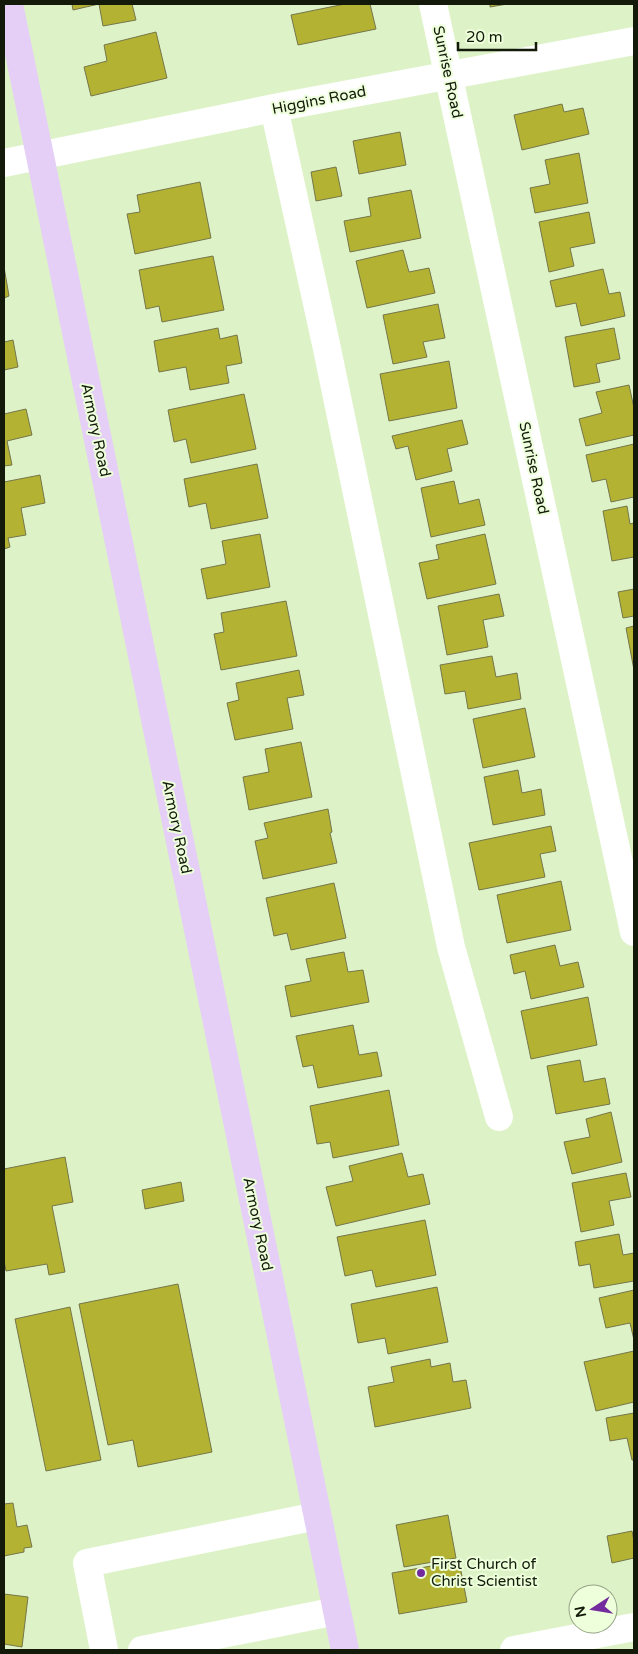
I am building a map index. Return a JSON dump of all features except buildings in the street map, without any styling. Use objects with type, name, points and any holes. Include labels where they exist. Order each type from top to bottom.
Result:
[{"type":"main road","name":"Armory Road","points":[[9,4],[344,1650]]},
{"type":"street","name":"Sunrise Road","points":[[433,4],[634,932]]},
{"type":"street","name":"Higgins Road","points":[[4,163],[274,108],[634,41]]},
{"type":"street","points":[[274,108],[330,363],[451,947],[499,1117]]},
{"type":"street","points":[[104,1650],[87,1563],[317,1516]]},
{"type":"street","points":[[142,1650],[336,1611]]},
{"type":"street","points":[[514,1650],[634,1627]]},
{"type":"place","name":"First Church of Christ Scientist","points":[[421,1573]]}]
